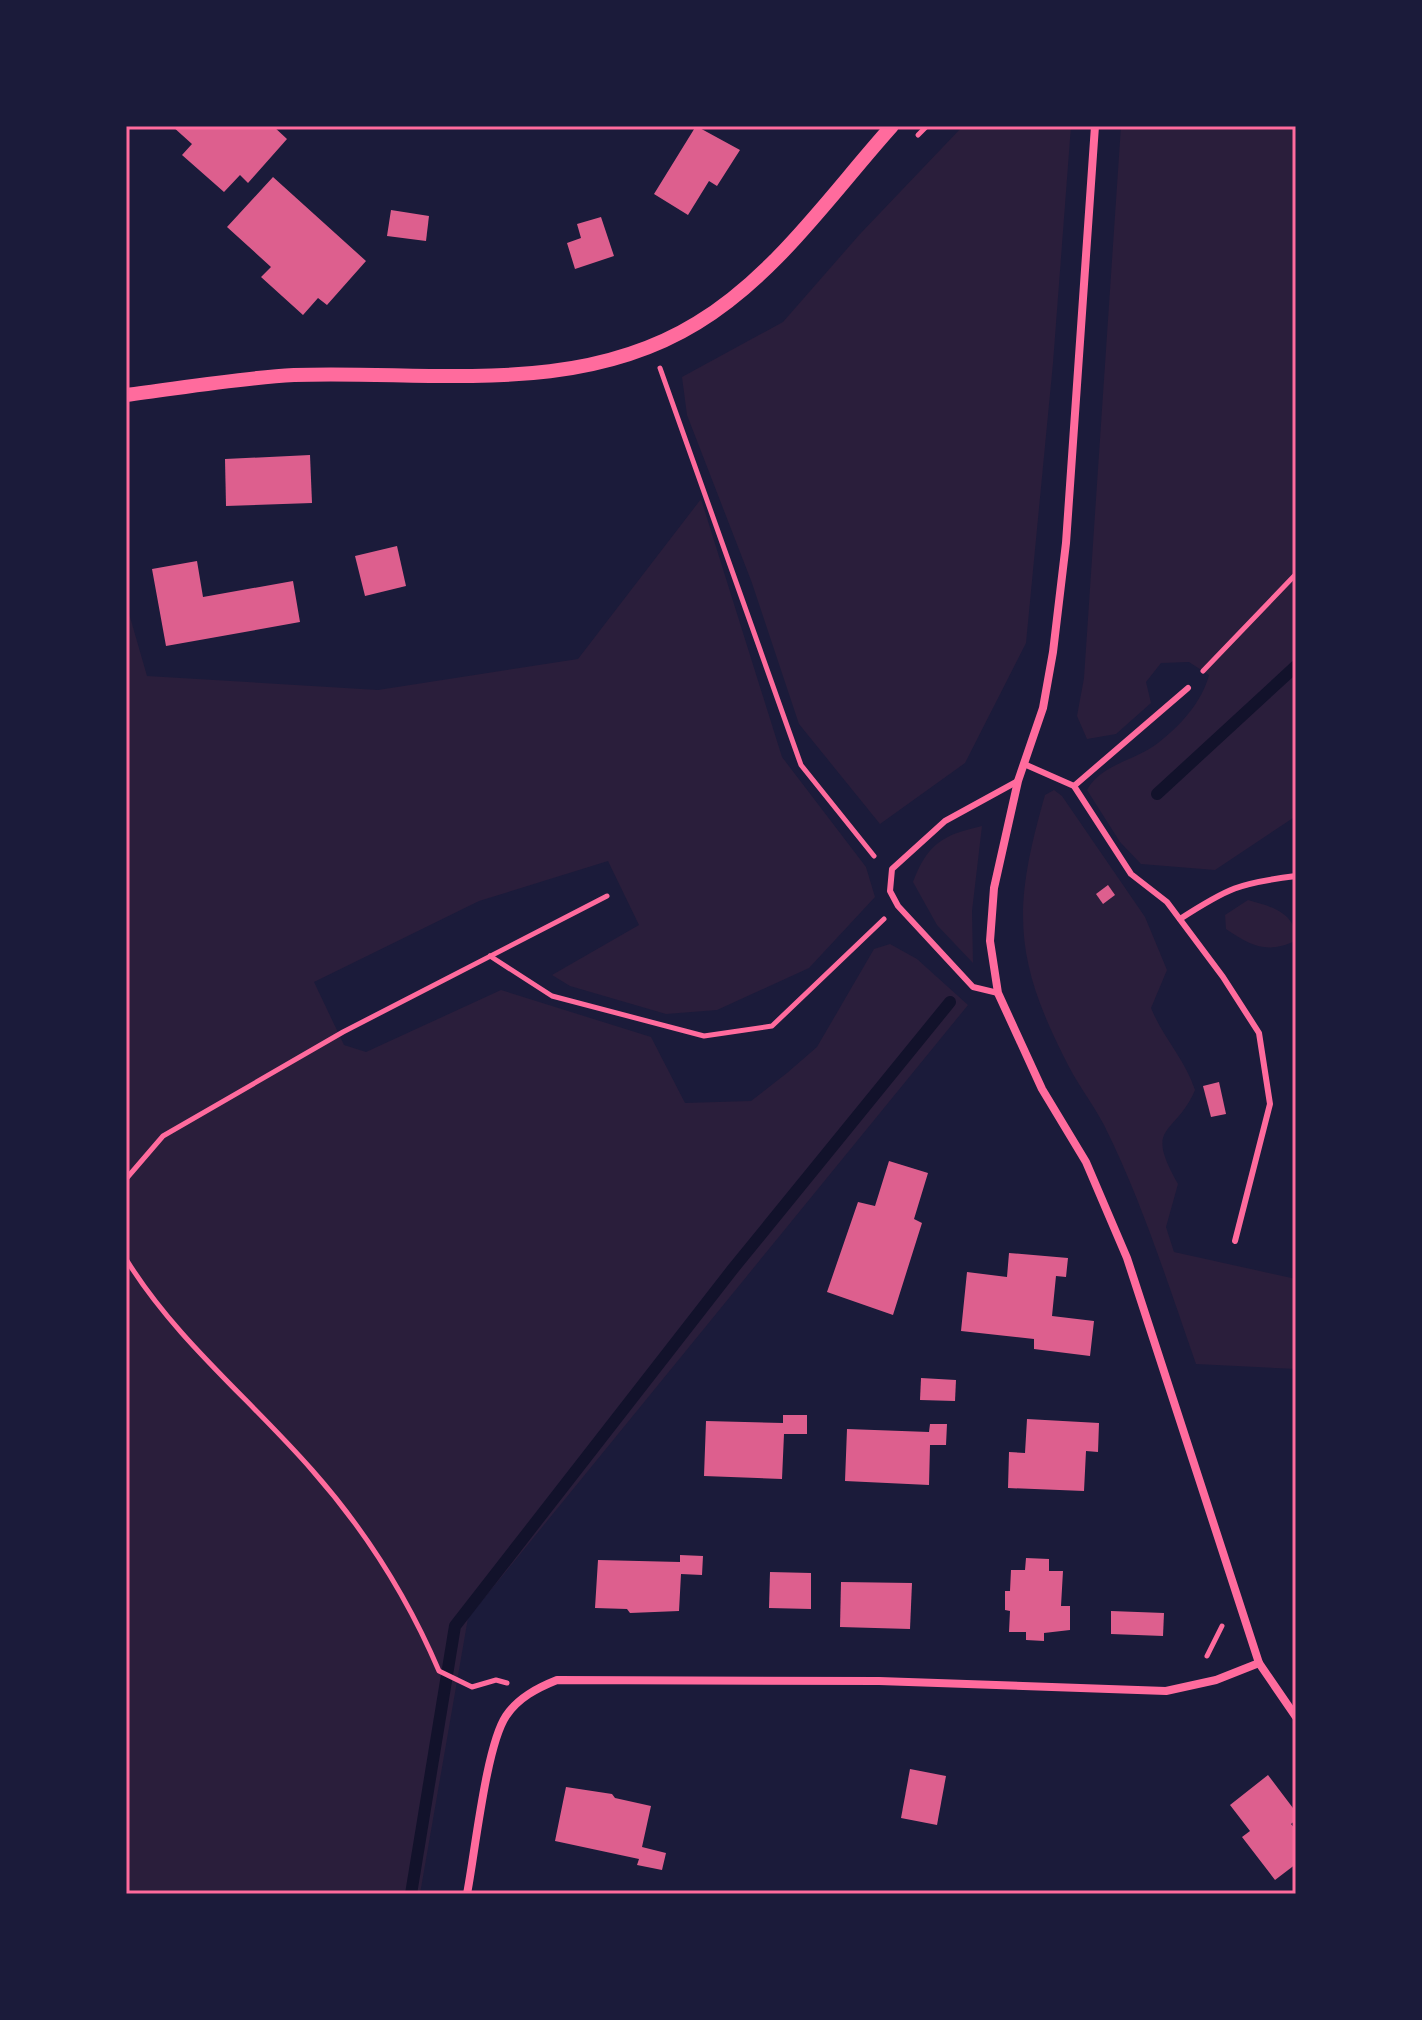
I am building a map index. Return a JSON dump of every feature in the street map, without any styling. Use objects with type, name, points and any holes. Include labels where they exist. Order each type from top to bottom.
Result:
[{"type":"street","points":[[126,395],[291,376],[505,377],[610,361],[658,344],[698,323],[741,290],[797,237],[892,126]]},
{"type":"street","points":[[1095,126],[1066,543],[1051,666],[1043,708],[1018,781],[994,888],[990,941],[998,993],[1042,1089],[1086,1162],[1127,1258],[1259,1663],[1296,1717]]},
{"type":"street","points":[[467,1894],[494,1746],[505,1717],[534,1690],[557,1680],[879,1681],[1166,1691],[1216,1680],[1259,1663]]},
{"type":"lane","points":[[1074,786],[1188,688]]},
{"type":"lane","points":[[1024,764],[1074,786],[1131,874],[1167,902],[1223,977],[1259,1033],[1270,1104],[1235,1241]]},
{"type":"lane","points":[[998,993],[973,987],[898,906],[890,891],[892,869],[945,821],[1018,781]]},
{"type":"lane","points":[[1180,919],[1228,888],[1249,881],[1296,876]]},
{"type":"path","points":[[660,367],[801,765],[870,853],[892,869]]},
{"type":"path","points":[[1188,688],[1222,648],[1296,574]]},
{"type":"path","points":[[126,1179],[163,1136],[343,1032],[607,896]]},
{"type":"path","points":[[489,956],[552,996],[704,1036],[772,1026],[898,906]]},
{"type":"path","points":[[126,1259],[145,1290],[203,1357],[312,1469],[369,1539],[413,1611],[439,1671],[472,1687],[496,1680],[507,1683]]},
{"type":"shaded area","points":[[963,126],[1071,126],[1053,363],[1026,643],[965,763],[880,824],[799,724],[752,583],[687,415],[682,377],[783,322],[860,234]]},
{"type":"shaded area","points":[[1121,126],[1296,126],[1296,816],[1215,870],[1141,864],[1120,842],[1087,790],[1101,774],[1149,749],[1174,729],[1196,704],[1209,675],[1189,662],[1161,663],[1146,682],[1151,703],[1116,734],[1087,739],[1077,716],[1084,678]]},
{"type":"shaded area","points":[[701,499],[782,757],[866,867],[875,897],[809,968],[717,1010],[666,1014],[570,986],[552,975],[639,925],[608,861],[479,901],[314,982],[344,1045],[366,1052],[501,990],[651,1037],[685,1103],[751,1101],[817,1047],[874,949],[890,944],[917,959],[968,1005],[468,1618],[420,1894],[126,1894],[126,603],[147,676],[378,690],[578,659]]},
{"type":"shaded area","points":[[1054,790],[1062,796],[1145,917],[1167,970],[1151,1008],[1186,1068],[1195,1090],[1163,1140],[1163,1150],[1178,1184],[1166,1227],[1174,1252],[1296,1279],[1296,1369],[1196,1364],[1130,1183],[1104,1125],[1068,1066],[1047,1021],[1027,958],[1023,928],[1028,867],[1035,833],[1045,795]]},
{"type":"shaded area","points":[[982,826],[972,911],[973,963],[937,925],[913,882],[925,858],[938,843],[957,833]]},
{"type":"shaded area","points":[[1248,900],[1273,908],[1287,917],[1295,931],[1295,941],[1276,947],[1259,946],[1226,929],[1225,915]]},
{"type":"building","points":[[172,126],[273,126],[287,139],[248,183],[240,175],[224,192],[182,155],[192,144]]},
{"type":"building","points":[[696,126],[740,150],[717,186],[709,181],[688,215],[654,194]]},
{"type":"building","points":[[273,177],[366,261],[327,305],[318,298],[303,315],[261,277],[271,267],[227,227]]},
{"type":"building","points":[[391,210],[429,216],[426,241],[387,236]]},
{"type":"building","points":[[601,217],[614,256],[575,269],[567,243],[581,238],[577,224]]},
{"type":"building","points":[[310,455],[312,503],[226,506],[225,459]]},
{"type":"building","points":[[397,546],[406,586],[365,596],[355,556]]},
{"type":"building","points":[[197,561],[203,597],[293,581],[300,622],[166,646],[152,569]]},
{"type":"building","points":[[1108,885],[1115,895],[1103,904],[1096,894]]},
{"type":"building","points":[[1219,1082],[1226,1114],[1211,1117],[1203,1086]]},
{"type":"building","points":[[889,1161],[928,1173],[914,1219],[922,1223],[893,1315],[827,1292],[858,1202],[875,1206]]},
{"type":"building","points":[[1009,1253],[1068,1258],[1066,1277],[1056,1276],[1052,1316],[1094,1321],[1090,1356],[1034,1349],[1034,1339],[961,1331],[967,1272],[1007,1277]]},
{"type":"building","points":[[921,1378],[956,1380],[955,1401],[920,1400]]},
{"type":"building","points":[[783,1415],[807,1415],[807,1434],[784,1434],[782,1479],[704,1476],[706,1421],[783,1423]]},
{"type":"building","points":[[1027,1419],[1099,1423],[1098,1452],[1086,1451],[1084,1491],[1008,1488],[1009,1452],[1025,1453]]},
{"type":"building","points":[[930,1424],[947,1424],[946,1445],[930,1445],[929,1485],[845,1481],[847,1429],[929,1432]]},
{"type":"building","points":[[680,1555],[703,1556],[702,1575],[681,1574],[679,1611],[630,1613],[627,1609],[595,1608],[598,1560],[680,1562]]},
{"type":"building","points":[[1026,1558],[1049,1559],[1049,1571],[1063,1571],[1061,1606],[1070,1606],[1070,1630],[1044,1633],[1044,1641],[1026,1640],[1026,1632],[1009,1632],[1010,1611],[1005,1610],[1005,1591],[1010,1591],[1011,1570],[1025,1570]]},
{"type":"building","points":[[770,1572],[811,1573],[811,1609],[769,1608]]},
{"type":"building","points":[[841,1582],[912,1583],[910,1629],[840,1627]]},
{"type":"building","points":[[1111,1611],[1164,1613],[1163,1636],[1111,1634]]},
{"type":"building","points":[[910,1769],[946,1776],[937,1825],[901,1818]]},
{"type":"building","points":[[1268,1775],[1296,1812],[1296,1820],[1291,1824],[1296,1830],[1296,1864],[1275,1880],[1242,1837],[1250,1831],[1230,1805]]},
{"type":"building","points":[[566,1787],[612,1794],[615,1798],[651,1806],[642,1847],[666,1853],[662,1870],[637,1865],[639,1859],[555,1841]]},
{"type":"waterway","points":[[1157,794],[1296,666]]},
{"type":"waterway","points":[[411,1894],[455,1626],[732,1270],[950,1002]]}]
